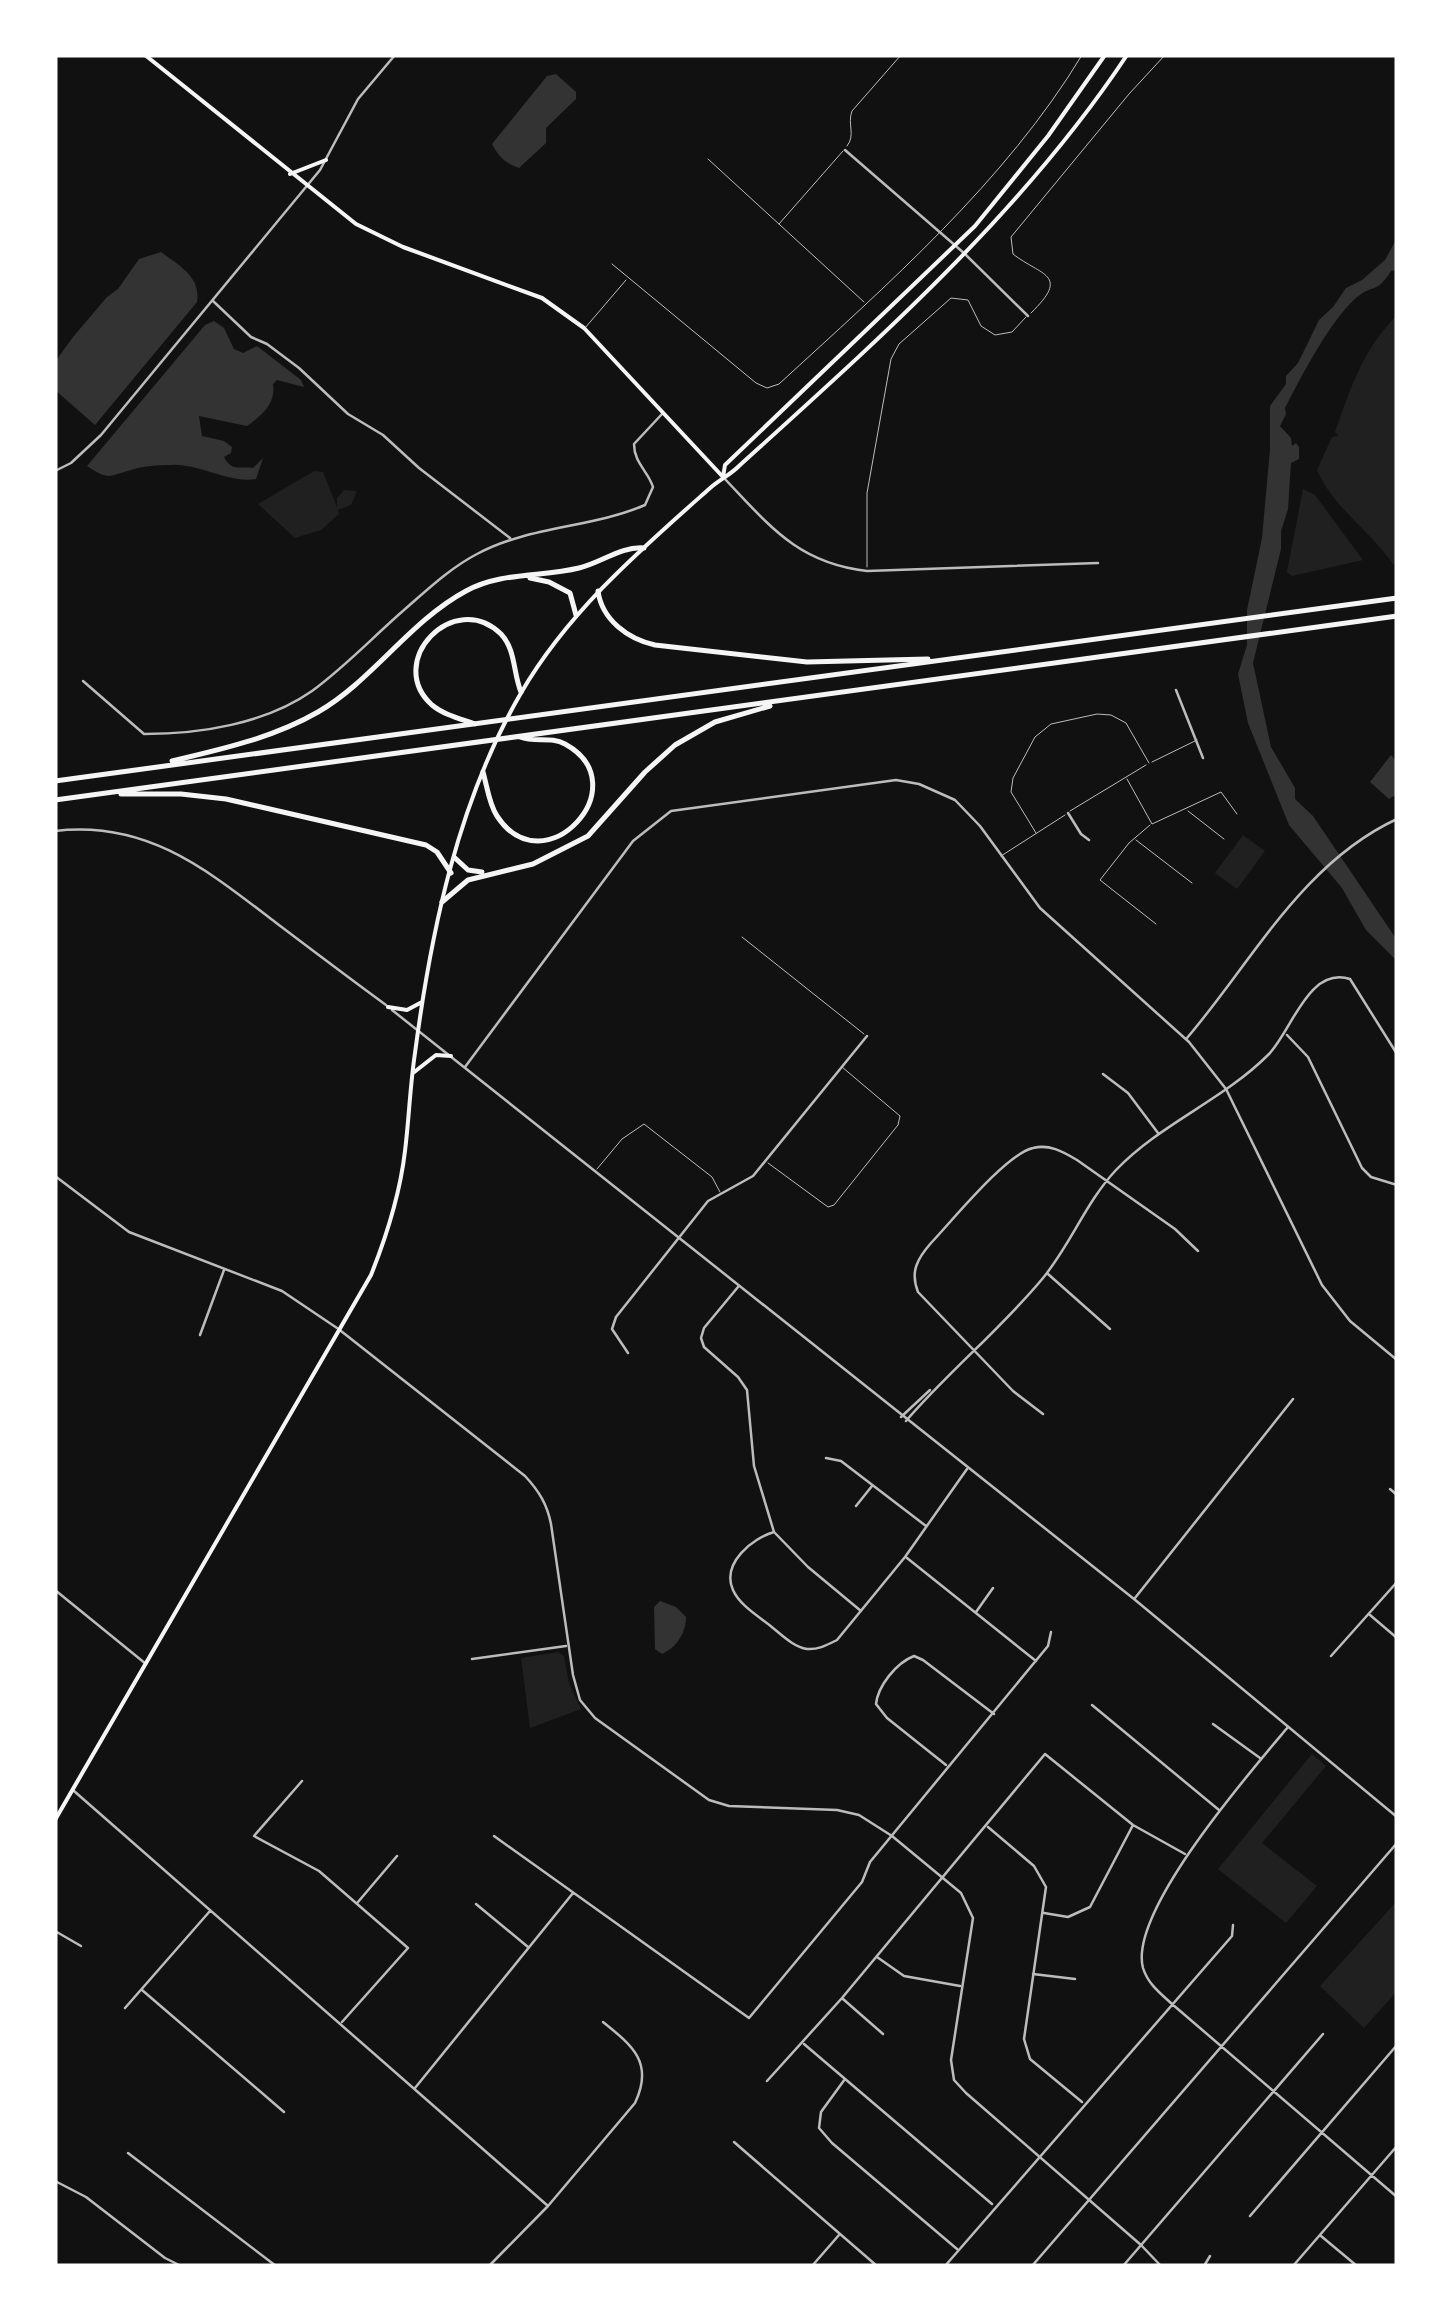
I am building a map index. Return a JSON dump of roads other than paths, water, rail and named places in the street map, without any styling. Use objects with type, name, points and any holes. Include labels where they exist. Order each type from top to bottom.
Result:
[{"type":"highway","points":[[145,768],[242,744],[321,710],[434,612],[469,589],[497,580],[582,568],[630,547],[644,548]]},
{"type":"highway","points":[[497,580],[529,578],[549,582],[570,593],[576,615]]},
{"type":"highway","points":[[598,591],[600,604],[614,622],[635,638],[655,646],[807,662],[956,659]]},
{"type":"highway","points":[[55,781],[1397,598]]},
{"type":"highway","points":[[55,800],[1397,616]]},
{"type":"highway","points":[[478,725],[443,712],[423,694],[416,671],[417,659],[433,631],[454,620],[478,621],[489,626],[508,644],[522,692]]},
{"type":"highway","points":[[442,902],[468,880],[533,864],[588,836],[645,772],[675,745],[715,722],[787,701]]},
{"type":"highway","points":[[483,772],[497,817],[515,834],[538,841],[551,839],[564,835],[583,818],[592,787],[576,751],[557,740],[517,736]]},
{"type":"highway","points":[[108,793],[226,799],[412,841],[435,850],[451,873]]},
{"type":"highway","points":[[455,858],[468,870],[497,872]]},
{"type":"main road","points":[[144,55],[356,224],[378,236],[542,298],[584,328],[723,477]]},
{"type":"main road","points":[[723,477],[725,464],[954,247],[1036,151],[1105,55]]},
{"type":"main road","points":[[55,1820],[371,1274],[393,1210],[405,1152],[422,1002],[442,902],[468,810],[522,692],[576,615],[598,591],[746,460],[965,254],[1058,148],[1127,55]]},
{"type":"main road","points":[[290,174],[326,160]]},
{"type":"main road","points":[[388,1007],[407,1010],[422,1002]]},
{"type":"main road","points":[[412,1073],[436,1055],[451,1056]]},
{"type":"street","points":[[55,471],[87,450],[101,435],[306,187],[326,160],[358,98],[395,55]]},
{"type":"street","points":[[844,150],[965,254],[1028,316]]},
{"type":"street","points":[[212,300],[251,337],[299,368],[348,414],[383,435],[511,539]]},
{"type":"street","points":[[83,680],[144,734],[198,731],[255,719],[310,692],[472,556],[511,539],[596,521],[646,505],[653,487],[638,463],[634,444],[663,413]]},
{"type":"street","points":[[723,477],[772,529],[804,553],[838,568],[868,571],[1098,563]]},
{"type":"street","points":[[1176,690],[1203,758]]},
{"type":"street","points":[[465,1067],[633,842],[671,812],[896,780],[919,784],[955,800],[980,826],[1040,908],[1186,1039],[1226,1089],[1322,1284],[1350,1321],[1397,1360]]},
{"type":"street","points":[[1068,813],[1081,834],[1090,840]]},
{"type":"street","points":[[1186,1039],[1302,892],[1342,852],[1394,820]]},
{"type":"street","points":[[55,831],[80,828],[115,832],[146,840],[202,866],[418,1030],[1134,1599],[1397,1817]]},
{"type":"street","points":[[904,1419],[1047,1273],[1107,1181],[1131,1155],[1266,1057],[1326,978],[1342,976],[1356,985],[1397,1054]]},
{"type":"street","points":[[1286,1035],[1308,1057],[1366,1173],[1397,1185]]},
{"type":"street","points":[[628,1353],[612,1329],[616,1317],[720,1192],[753,1176],[867,1036]]},
{"type":"street","points":[[1102,1074],[1128,1093],[1158,1134]]},
{"type":"street","points":[[1043,1414],[973,1350],[918,1292],[914,1276],[919,1256],[1010,1161],[1029,1149],[1045,1147],[1060,1150],[1107,1181],[1175,1229],[1198,1251]]},
{"type":"street","points":[[55,1176],[129,1232],[282,1290],[341,1331],[526,1476],[548,1508],[568,1646],[580,1700],[594,1718],[709,1800],[729,1806],[836,1810],[860,1815],[961,1893],[972,1918],[951,2060],[954,2080],[1161,2266]]},
{"type":"street","points":[[200,1334],[224,1269]]},
{"type":"street","points":[[1047,1273],[1110,1329]]},
{"type":"street","points":[[738,1286],[704,1328],[704,1347],[738,1376],[747,1390],[754,1466],[774,1532],[860,1611]]},
{"type":"street","points":[[1134,1599],[1293,1399]]},
{"type":"street","points":[[826,1458],[840,1461],[928,1527]]},
{"type":"street","points":[[774,1532],[755,1538],[734,1567],[730,1579],[733,1591],[744,1604],[804,1649],[822,1648],[837,1640],[905,1557],[967,1469]]},
{"type":"street","points":[[856,1506],[873,1485]]},
{"type":"street","points":[[1390,1489],[1397,1495]]},
{"type":"street","points":[[905,1557],[1036,1661]]},
{"type":"street","points":[[1330,1656],[1397,1582]]},
{"type":"street","points":[[975,1613],[993,1588]]},
{"type":"street","points":[[55,1590],[146,1664]]},
{"type":"street","points":[[1369,1614],[1397,1638]]},
{"type":"street","points":[[494,1836],[749,2018],[862,1882],[870,1862],[947,1766],[1048,1646],[1052,1632]]},
{"type":"street","points":[[472,1659],[568,1646]]},
{"type":"street","points":[[947,1766],[878,1709],[876,1698],[881,1687],[906,1659],[914,1656],[994,1714]]},
{"type":"street","points":[[1092,1705],[1220,1810]]},
{"type":"street","points":[[1213,1724],[1261,1760]]},
{"type":"street","points":[[1288,1726],[1186,1855],[1142,1947],[1142,1966],[1149,1983],[1172,2004],[1397,2197]]},
{"type":"street","points":[[768,2081],[842,1998],[1044,1754],[1133,1825],[1186,1855]]},
{"type":"street","points":[[302,1781],[254,1836],[319,1871],[408,1948],[341,2023]]},
{"type":"street","points":[[72,1790],[548,2206]]},
{"type":"street","points":[[986,1825],[1034,1866],[1046,1887],[1024,2038],[1030,2059],[1083,2104]]},
{"type":"street","points":[[1042,1913],[1068,1917],[1090,1907],[1133,1825]]},
{"type":"street","points":[[1032,2266],[1397,1843]]},
{"type":"street","points":[[356,1904],[397,1856]]},
{"type":"street","points":[[414,2090],[574,1893]]},
{"type":"street","points":[[476,1904],[529,1948]]},
{"type":"street","points":[[125,2008],[210,1910]]},
{"type":"street","points":[[945,2266],[1232,1936],[1233,1925]]},
{"type":"street","points":[[55,1930],[81,1946]]},
{"type":"street","points":[[876,1956],[904,1976],[960,1986]]},
{"type":"street","points":[[1032,1973],[1074,1979]]},
{"type":"street","points":[[142,1990],[284,2112]]},
{"type":"street","points":[[842,1998],[883,2034]]},
{"type":"street","points":[[488,2266],[548,2206],[635,2103],[643,2086],[643,2069],[636,2053],[603,2022]]},
{"type":"street","points":[[1123,2266],[1323,2034]]},
{"type":"street","points":[[803,2043],[994,2206]]},
{"type":"street","points":[[1250,2216],[1397,2046]]},
{"type":"street","points":[[845,2079],[821,2112],[820,2128],[832,2143],[958,2250]]},
{"type":"street","points":[[734,2142],[877,2266]]},
{"type":"street","points":[[1294,2266],[1397,2146]]},
{"type":"street","points":[[128,2154],[276,2266]]},
{"type":"street","points":[[55,2181],[86,2197],[181,2266]]},
{"type":"street","points":[[812,2266],[840,2234]]},
{"type":"street","points":[[1320,2235],[1357,2266]]},
{"type":"street","points":[[1204,2266],[1210,2256]]},
{"type":"lane","points":[[779,224],[844,150],[853,134],[849,118],[852,111],[901,55]]},
{"type":"lane","points":[[612,264],[756,382],[767,388],[779,384],[938,234],[1024,136],[1082,55]]},
{"type":"lane","points":[[868,571],[867,493],[894,351],[950,298],[968,300],[982,326],[996,335],[1012,332],[1048,295],[1050,286],[1045,273],[1013,254],[1011,238],[1128,94],[1165,55]]},
{"type":"lane","points":[[708,160],[866,304]]},
{"type":"lane","points":[[584,328],[628,277]]},
{"type":"lane","points":[[1036,833],[1011,792],[1012,778],[1035,737],[1051,724],[1097,714],[1111,715],[1126,723],[1150,764]]},
{"type":"lane","points":[[1000,856],[1126,776],[1198,740]]},
{"type":"lane","points":[[1126,776],[1152,824]]},
{"type":"lane","points":[[1156,924],[1100,880],[1134,838],[1152,824],[1221,792],[1236,814]]},
{"type":"lane","points":[[1185,808],[1224,839]]},
{"type":"lane","points":[[1134,838],[1192,883]]},
{"type":"lane","points":[[742,937],[867,1036]]},
{"type":"lane","points":[[766,1161],[822,1205],[834,1204],[898,1124],[900,1116],[842,1067]]},
{"type":"lane","points":[[595,1171],[622,1139],[644,1124],[712,1178],[720,1192]]}]
